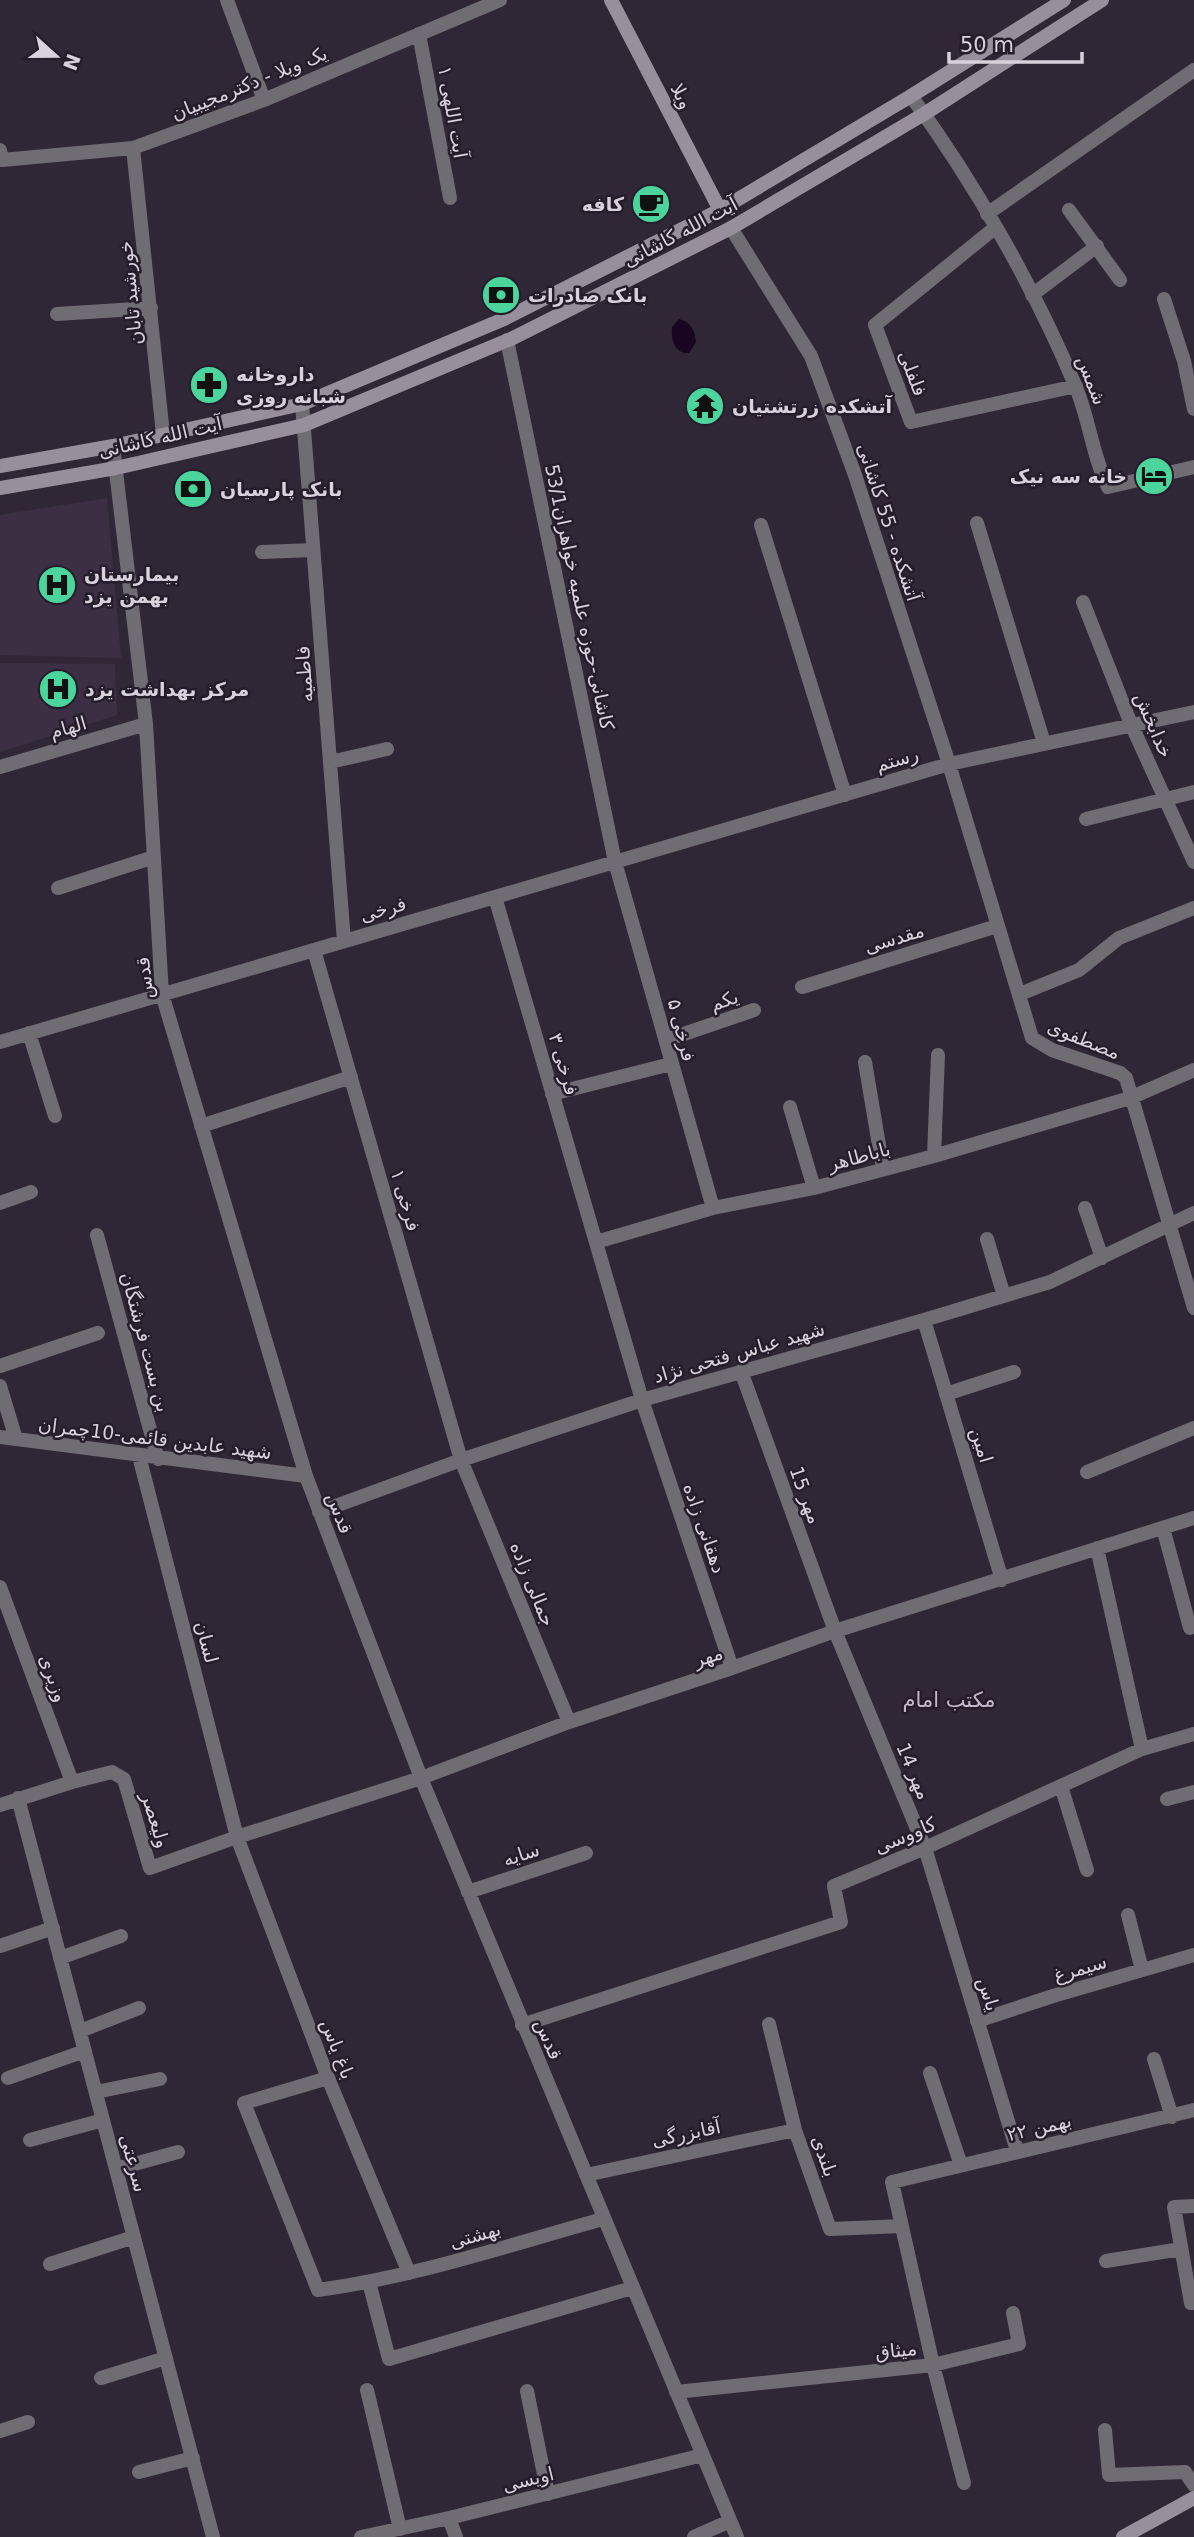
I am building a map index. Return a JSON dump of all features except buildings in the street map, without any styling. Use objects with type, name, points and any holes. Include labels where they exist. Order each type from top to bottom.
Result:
[{"type":"main road","name":"ویلا","points":[[611,0],[720,210]]},
{"type":"main road","name":"آیت الله کاشانی","points":[[0,466],[113,446],[302,404],[504,318],[720,210],[911,96],[1064,0]]},
{"type":"main road","name":"آیت الله کاشانی","points":[[0,488],[116,468],[304,425],[507,340],[731,228],[924,114],[1102,0]]},
{"type":"main road","points":[[163,434],[166,455]]},
{"type":"main road","points":[[1123,2537],[1194,2498]]},
{"type":"street","points":[[227,0],[264,100]]},
{"type":"street","name":"یک ویلا - دکترمجیبیان","points":[[1,155],[133,148],[264,100],[500,0]]},
{"type":"street","points":[[1064,0],[1076,17]]},
{"type":"street","name":"آیت اللهی ۱","points":[[419,34],[450,198]]},
{"type":"street","points":[[987,214],[1194,70]]},
{"type":"street","name":"شمس","points":[[911,96],[996,227],[1032,295],[1076,386],[1108,487],[1194,467]]},
{"type":"street","name":"خورشید تابان","points":[[133,148],[163,434]]},
{"type":"street","points":[[1069,210],[1120,280]]},
{"type":"street","name":"فلفلی","points":[[996,227],[875,325],[911,422],[1076,386]]},
{"type":"street","name":"آتشکده - 55 کاشانی","points":[[731,228],[811,356],[855,475],[949,764]]},
{"type":"street","points":[[1032,295],[1097,246]]},
{"type":"street","points":[[1164,299],[1184,361],[1194,409]]},
{"type":"street","points":[[57,314],[151,309]]},
{"type":"street","name":"53/1کاشانی-حوزه علمیه خواهران","points":[[507,340],[615,862]]},
{"type":"street","name":"فاطمیه","points":[[302,404],[344,941]]},
{"type":"street","name":"قدس","points":[[113,446],[146,724],[162,994],[201,1126],[319,1512],[421,1778],[737,2537]]},
{"type":"street","points":[[977,523],[1044,743]]},
{"type":"street","points":[[761,525],[845,795]]},
{"type":"street","points":[[262,552],[313,550]]},
{"type":"street","name":"خدابخش","points":[[1083,602],[1132,724],[1194,862]]},
{"type":"street","name":"رستم","points":[[615,862],[949,764],[1194,712]]},
{"type":"street","name":"الهام","points":[[0,766],[146,724]]},
{"type":"street","points":[[330,762],[387,750]]},
{"type":"street","name":"مصطفوی","points":[[949,764],[1032,1038],[1037,1043],[1077,1060],[1120,1073],[1126,1078],[1194,1308]]},
{"type":"street","points":[[1086,819],[1194,792]]},
{"type":"street","points":[[58,888],[154,857]]},
{"type":"street","name":"فرخی","points":[[0,1042],[615,862]]},
{"type":"street","name":"فرخی ۵","points":[[615,862],[713,1208]]},
{"type":"street","name":"فرخی ۳","points":[[495,897],[642,1400]]},
{"type":"street","points":[[1020,995],[1079,970],[1119,938],[1194,908]]},
{"type":"street","name":"مقدسی","points":[[802,987],[997,926]]},
{"type":"street","name":"فرخی ۱","points":[[314,950],[461,1460]]},
{"type":"street","name":"یکم","points":[[666,1040],[754,1010]]},
{"type":"street","points":[[29,1033],[54,1116]]},
{"type":"street","points":[[934,1156],[939,1055]]},
{"type":"street","points":[[865,1062],[883,1169]]},
{"type":"street","points":[[552,1094],[671,1064]]},
{"type":"street","name":"باباطاهر","points":[[596,1242],[713,1208],[814,1188],[934,1156],[1130,1098],[1194,1070]]},
{"type":"street","points":[[201,1126],[351,1077]]},
{"type":"street","points":[[790,1107],[814,1188]]},
{"type":"street","points":[[0,1203],[31,1192]]},
{"type":"street","points":[[1086,1208],[1102,1258]]},
{"type":"street","name":"شهید عباس فتحی نژاد","points":[[319,1512],[461,1460],[642,1400],[924,1321],[1050,1282],[1194,1213]]},
{"type":"street","name":"بن بست فرشتگان","points":[[97,1235],[158,1459]]},
{"type":"street","points":[[987,1239],[1004,1296]]},
{"type":"street","name":"امین","points":[[924,1321],[1002,1580]]},
{"type":"street","points":[[0,1366],[98,1333]]},
{"type":"street","name":"مهر 15","points":[[741,1371],[835,1631]]},
{"type":"street","points":[[946,1394],[1014,1372]]},
{"type":"street","points":[[0,1386],[16,1439]]},
{"type":"street","name":"دهقانی زاده","points":[[642,1400],[732,1668]]},
{"type":"street","points":[[1087,1472],[1194,1428]]},
{"type":"street","name":"شهید عابدین قائمی-10چمران","points":[[0,1437],[306,1476]]},
{"type":"street","name":"لسان","points":[[139,1456],[237,1837]]},
{"type":"street","name":"جمالی زاده","points":[[461,1460],[569,1722]]},
{"type":"street","name":"مهر","points":[[237,1837],[421,1778],[569,1722],[835,1631],[1194,1518]]},
{"type":"street","points":[[1163,1528],[1191,1628]]},
{"type":"street","points":[[1097,1548],[1142,1749]]},
{"type":"street","name":"وزیری","points":[[0,1587],[72,1782]]},
{"type":"street","name":"مهر 14","points":[[835,1631],[925,1847]]},
{"type":"street","name":"کاووسی","points":[[522,2025],[841,1922],[834,1886],[1142,1749],[1194,1734]]},
{"type":"street","name":"ولیعصر","points":[[0,1805],[112,1772],[124,1779],[150,1868],[237,1837]]},
{"type":"street","points":[[1061,1786],[1087,1870]]},
{"type":"street","points":[[1167,1798],[1194,1792]]},
{"type":"street","name":"سرعتی","points":[[18,1798],[214,2537]]},
{"type":"street","name":"باغ یاس","points":[[237,1837],[328,2078],[409,2273]]},
{"type":"street","name":"یاس","points":[[925,1847],[1017,2151]]},
{"type":"street","name":"سایه","points":[[468,1892],[586,1853]]},
{"type":"street","points":[[1128,1914],[1142,1970]]},
{"type":"street","points":[[0,1946],[53,1928]]},
{"type":"street","points":[[60,1958],[121,1936]]},
{"type":"street","name":"سیمرغ","points":[[977,2021],[1194,1955]]},
{"type":"street","points":[[80,2031],[139,2008]]},
{"type":"street","name":"بلندی","points":[[769,2024],[795,2130],[830,2229],[902,2226]]},
{"type":"street","points":[[8,2078],[85,2051]]},
{"type":"street","points":[[1154,2059],[1172,2117]]},
{"type":"street","points":[[930,2073],[961,2165]]},
{"type":"street","name":"بهشتی","points":[[328,2078],[244,2103],[318,2290],[362,2284],[409,2273],[603,2218]]},
{"type":"street","points":[[96,2092],[160,2079]]},
{"type":"street","name":"۲۲ بهمن","points":[[892,2182],[1194,2110]]},
{"type":"street","points":[[30,2140],[103,2120]]},
{"type":"street","name":"آقابزرگی","points":[[586,2175],[795,2130]]},
{"type":"street","points":[[116,2169],[178,2152]]},
{"type":"street","name":"میثاق","points":[[676,2392],[933,2365],[892,2182]]},
{"type":"street","points":[[1194,2206],[1174,2207],[1191,2303],[1194,2303]]},
{"type":"street","points":[[50,2264],[134,2237]]},
{"type":"street","points":[[1106,2261],[1181,2249]]},
{"type":"street","points":[[362,2284],[388,2359],[632,2288]]},
{"type":"street","points":[[964,2483],[933,2365],[1019,2344],[1013,2314]]},
{"type":"street","points":[[101,2378],[166,2358]]},
{"type":"street","points":[[368,2390],[400,2529]]},
{"type":"street","points":[[527,2391],[548,2494]]},
{"type":"street","points":[[0,2431],[28,2422]]},
{"type":"street","points":[[1105,2430],[1109,2475],[1185,2472],[1194,2484]]},
{"type":"street","name":"اویسی","points":[[361,2537],[703,2455]]},
{"type":"street","points":[[139,2472],[193,2458]]},
{"type":"street","points":[[449,2518],[456,2537]]},
{"type":"street","points":[[694,2537],[730,2521]]},
{"type":"shaded area","points":[[679,319],[689,325],[695,334],[696,342],[689,353],[680,351],[673,341],[672,327]]},
{"type":"shaded area","name":"بیمارستان بهمن یزد","points":[[107,498],[121,658],[0,655],[0,515]]},
{"type":"shaded area","name":"مرکز بهداشت یزد","points":[[0,663],[115,664],[117,715],[0,752]]},
{"type":"place","name":"کافه","points":[[651,204]]},
{"type":"place","name":"بانک صادرات","points":[[501,295]]},
{"type":"place","name":"داروخانه شبانه روزی","points":[[209,385]]},
{"type":"place","name":"آتشکده زرتشتیان","points":[[705,406]]},
{"type":"place","name":"خانه سه نیک","points":[[1154,476]]},
{"type":"place","name":"بانک پارسیان","points":[[193,489]]},
{"type":"place","name":"بیمارستان بهمن یزد","points":[[57,585]]},
{"type":"place","name":"مرکز بهداشت یزد","points":[[58,689]]},
{"type":"district","name":"مکتب امام","points":[[949,1700]]}]
